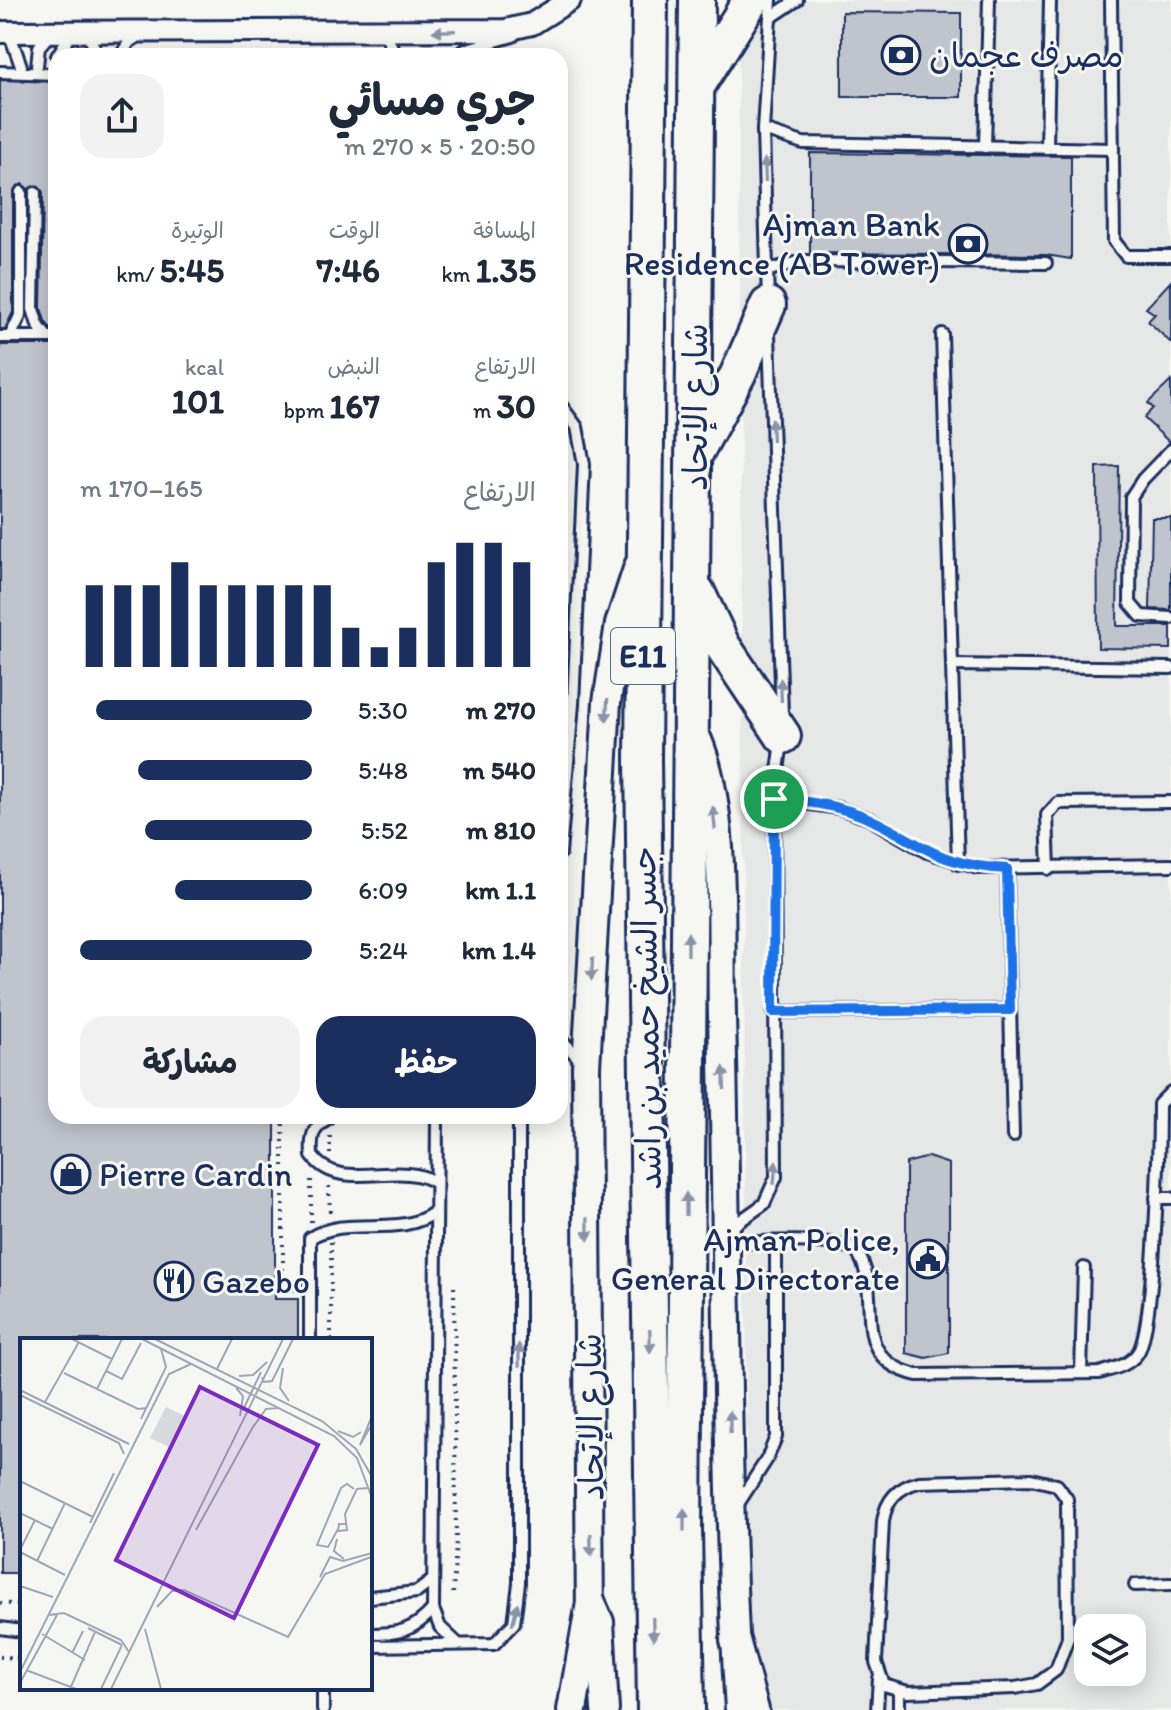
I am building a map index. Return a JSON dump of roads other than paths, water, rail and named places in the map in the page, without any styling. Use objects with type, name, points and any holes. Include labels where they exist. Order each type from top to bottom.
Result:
[{"type":"highway","name":"شارع الإتحاد","points":[[643,759],[650,0]]},
{"type":"highway","name":"شارع الإتحاد","points":[[689,782],[695,588],[697,0]]},
{"type":"highway","points":[[697,87],[723,40],[761,9]]},
{"type":"highway","points":[[694,456],[738,374],[768,305]]},
{"type":"highway","points":[[695,588],[722,645],[783,736]]},
{"type":"highway","name":"جسر الشيخ حميد بن راشد","points":[[643,759],[655,1710]]},
{"type":"highway","name":"جسر الشيخ حميد بن راشد","points":[[687,1710],[684,1529],[689,782]]},
{"type":"main road","points":[[572,1710],[591,1603]]},
{"type":"main road","points":[[735,1640],[754,1710]]},
{"type":"street","points":[[4,32],[384,33],[506,30],[532,24],[570,0]]},
{"type":"street","name":"شارع الإتحاد","points":[[587,1710],[591,1603],[586,1067],[607,702],[619,624],[643,553]]},
{"type":"street","name":"شارع الإتحاد","points":[[689,719],[702,750],[716,825],[728,1236],[731,1516],[739,1710]]},
{"type":"street","points":[[591,1603],[600,1622],[605,1710]]},
{"type":"street","points":[[724,1710],[735,1640]]},
{"type":"lane","points":[[728,1236],[764,1204],[776,1177],[774,799],[783,736],[761,9],[771,0]]},
{"type":"lane","points":[[761,9],[797,0]]},
{"type":"lane","points":[[985,147],[989,0]]},
{"type":"lane","points":[[1047,148],[1050,0]]},
{"type":"lane","points":[[1111,0],[1114,241],[1118,250],[1136,257],[1171,256]]},
{"type":"lane","points":[[471,48],[509,38],[532,24]]},
{"type":"lane","points":[[4,32],[21,66]]},
{"type":"lane","points":[[37,66],[39,47],[51,32]]},
{"type":"lane","points":[[68,48],[80,32],[92,48]]},
{"type":"lane","points":[[126,48],[129,42],[146,33]]},
{"type":"lane","points":[[384,33],[392,48]]},
{"type":"lane","points":[[0,72],[48,65]]},
{"type":"lane","points":[[763,130],[803,143],[1113,149]]},
{"type":"lane","points":[[5,337],[18,327],[21,314],[21,192]]},
{"type":"lane","points":[[35,193],[33,309],[38,325],[48,334]]},
{"type":"lane","points":[[769,270],[803,261],[1046,263]]},
{"type":"lane","points":[[942,334],[958,864]]},
{"type":"lane","points":[[5,337],[48,337]]},
{"type":"lane","points":[[568,415],[577,427],[584,464],[568,761]]},
{"type":"lane","points":[[1171,450],[1136,487],[1129,507],[1130,603],[1141,616],[1171,618]]},
{"type":"lane","points":[[952,665],[1171,668]]},
{"type":"lane","points":[[774,799],[839,808],[870,819],[927,852],[958,864],[1007,869],[1171,865]]},
{"type":"lane","points":[[1049,869],[1047,815],[1058,803],[1171,802]]},
{"type":"lane","points":[[1007,869],[1013,1136]]},
{"type":"lane","points":[[773,1012],[1010,1010]]},
{"type":"lane","points":[[568,1047],[586,1067]]},
{"type":"lane","points":[[728,1236],[776,1243],[846,1245],[856,1250],[865,1270],[871,1337],[876,1350],[900,1371],[917,1375],[1099,1373],[1122,1366],[1137,1355],[1143,1344],[1156,1198],[1159,1104],[1171,1092]]},
{"type":"lane","points":[[319,1124],[313,1133],[312,1156],[334,1173],[415,1175],[436,1183]]},
{"type":"lane","points":[[437,1124],[433,1609],[440,1627],[460,1645]]},
{"type":"lane","points":[[372,1646],[494,1644],[514,1623],[517,1609],[519,1124]]},
{"type":"lane","points":[[1158,1148],[1171,1148]]},
{"type":"lane","points":[[1156,1198],[1171,1198]]},
{"type":"lane","points":[[310,1338],[310,1238],[330,1229],[410,1224],[435,1212]]},
{"type":"lane","points":[[731,1516],[767,1459],[776,1437],[776,1243]]},
{"type":"lane","points":[[1081,1373],[1084,1268]]},
{"type":"lane","points":[[877,1710],[879,1678],[876,1662],[883,1521],[896,1493],[919,1482],[1031,1479],[1057,1485],[1067,1499],[1068,1638],[1056,1670],[1026,1687],[899,1692],[879,1678]]},
{"type":"lane","points":[[372,1597],[417,1592],[433,1580]]},
{"type":"lane","points":[[1135,1585],[1171,1584]]},
{"type":"lane","points":[[372,1634],[405,1632],[423,1621],[433,1609]]},
{"type":"lane","points":[[0,1628],[20,1631]]},
{"type":"lane","points":[[899,1692],[899,1710]]},
{"type":"place","name":"مصرف عجمان","points":[[901,55]]},
{"type":"place","name":"Ajman Bank Residence (AB Tower)","points":[[968,244]]},
{"type":"place","name":"Pierre Cardin","points":[[71,1174]]},
{"type":"place","name":"Ajman Police, General Directorate","points":[[928,1259]]},
{"type":"place","name":"Gazebo","points":[[174,1281]]}]
